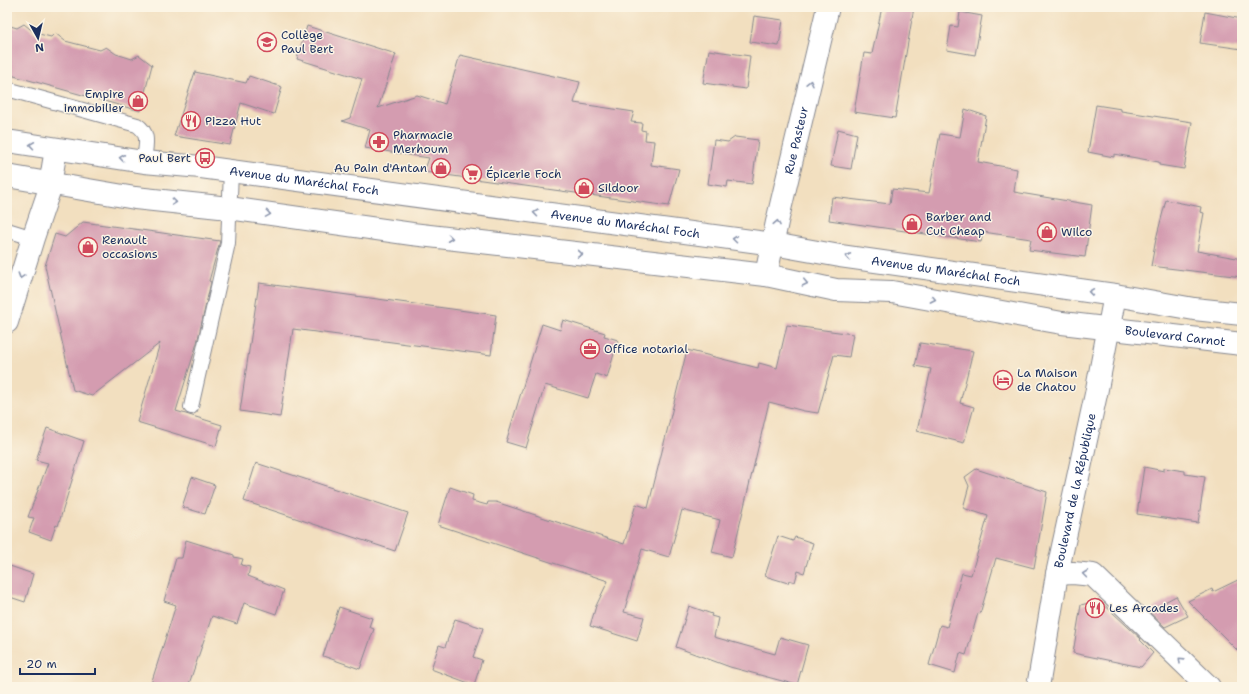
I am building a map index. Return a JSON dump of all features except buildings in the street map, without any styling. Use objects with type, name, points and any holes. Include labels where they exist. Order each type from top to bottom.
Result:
[{"type":"main road","name":"Rue Pasteur","points":[[766,275],[777,222],[828,7]]},
{"type":"main road","name":"Avenue du Maréchal Foch","points":[[7,142],[144,162],[201,167],[773,244],[840,256],[1115,295],[1194,309],[1242,314]]},
{"type":"main road","points":[[7,322],[50,184],[56,149]]},
{"type":"main road","points":[[7,176],[135,198],[229,208],[412,234],[766,275],[836,290],[892,292],[1062,323],[1109,328],[1131,318],[1194,309]]},
{"type":"main road","name":"Boulevard de la République","points":[[1038,687],[1057,574],[1096,394],[1115,295]]},
{"type":"main road","name":"Boulevard Carnot","points":[[1109,328],[1242,344]]},
{"type":"main road","points":[[1057,574],[1073,573],[1092,575],[1209,687]]},
{"type":"lane","points":[[7,89],[137,125],[144,129],[146,135],[144,162]]},
{"type":"lane","points":[[191,407],[228,243],[231,172]]},
{"type":"lane","points":[[7,230],[33,238]]},
{"type":"place","name":"Collège Paul Bert","points":[[267,42]]},
{"type":"place","name":"Empire immobilier","points":[[138,101]]},
{"type":"place","name":"Pizza Hut","points":[[191,121]]},
{"type":"place","name":"Pharmacie Merhoum","points":[[379,142]]},
{"type":"place","name":"Paul Bert","points":[[205,158]]},
{"type":"place","name":"Au Pain d'Antan","points":[[441,168]]},
{"type":"place","name":"Épicerie Foch","points":[[472,174]]},
{"type":"place","name":"Sildoor","points":[[584,188]]},
{"type":"place","name":"Barber and Cut Cheap","points":[[912,224]]},
{"type":"place","name":"Wilco","points":[[1047,232]]},
{"type":"place","name":"Renault occasions","points":[[88,247]]},
{"type":"place","name":"Office notarial","points":[[590,349]]},
{"type":"place","name":"La Maison de Chatou","points":[[1003,380]]},
{"type":"place","name":"Les Arcades","points":[[1095,608]]}]
